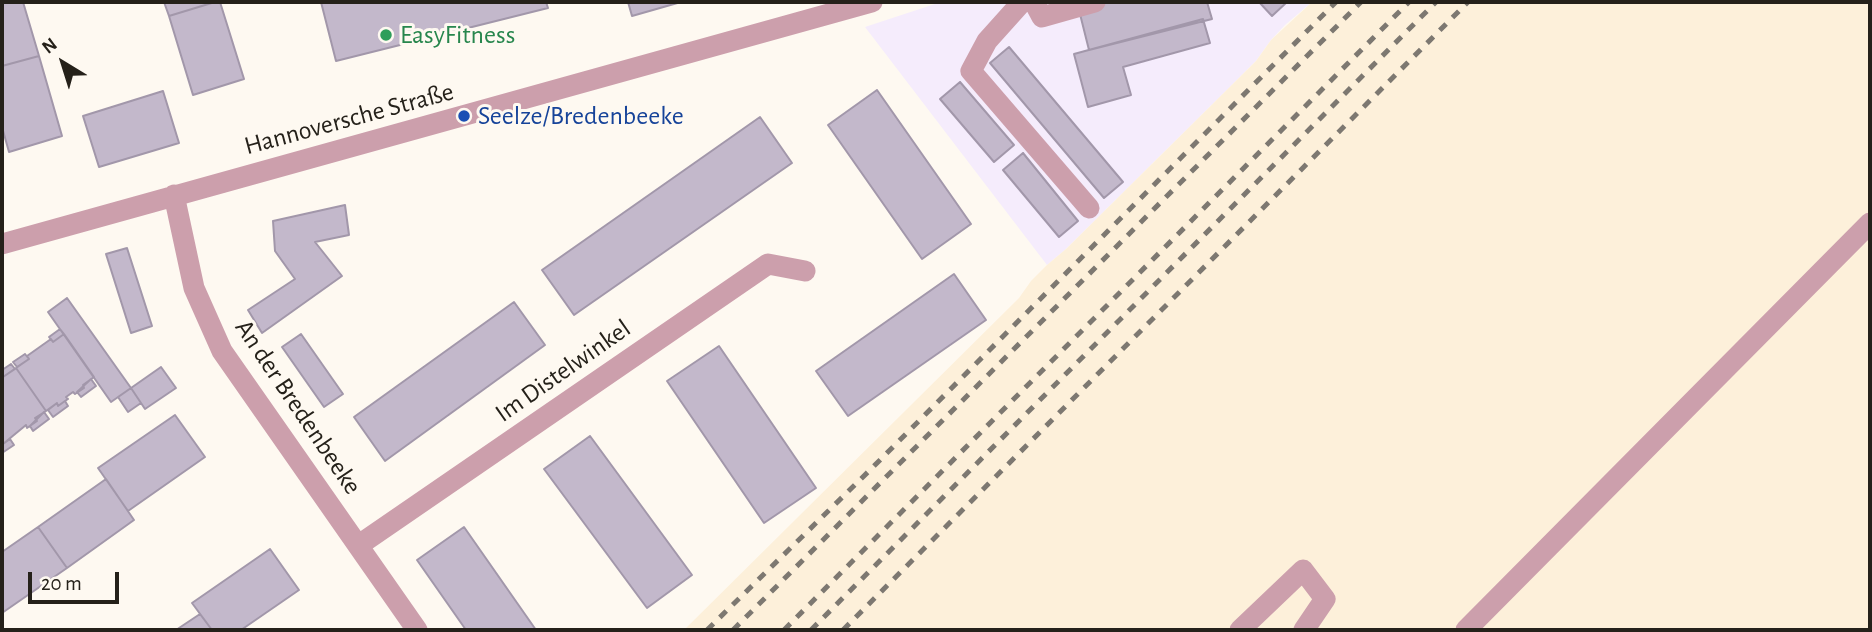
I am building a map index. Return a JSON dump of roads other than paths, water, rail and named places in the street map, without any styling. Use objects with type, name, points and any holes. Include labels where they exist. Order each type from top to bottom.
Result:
[{"type":"street","name":"Hannoversche Straße","points":[[2,244],[872,2]]},
{"type":"street","points":[[1022,2],[987,41],[971,71],[1089,208]]},
{"type":"street","points":[[1034,2],[1042,17],[1094,2]]},
{"type":"street","name":"An der Bredenbeeke","points":[[174,195],[194,288],[222,351],[417,630]]},
{"type":"street","points":[[1466,630],[1870,223]]},
{"type":"street","name":"Im Distelwinkel","points":[[359,545],[768,264],[806,271]]},
{"type":"street","points":[[1240,630],[1303,569],[1325,599],[1304,630]]},
{"type":"railway","points":[[707,630],[1336,2]]},
{"type":"railway","points":[[733,630],[1361,2]]},
{"type":"railway","points":[[784,630],[1409,2]]},
{"type":"railway","points":[[811,630],[1436,2]]},
{"type":"railway","points":[[843,630],[1468,2]]},
{"type":"place","name":"EasyFitness","points":[[386,35]]},
{"type":"place","name":"Seelze/Bredenbeeke","points":[[464,116]]}]
